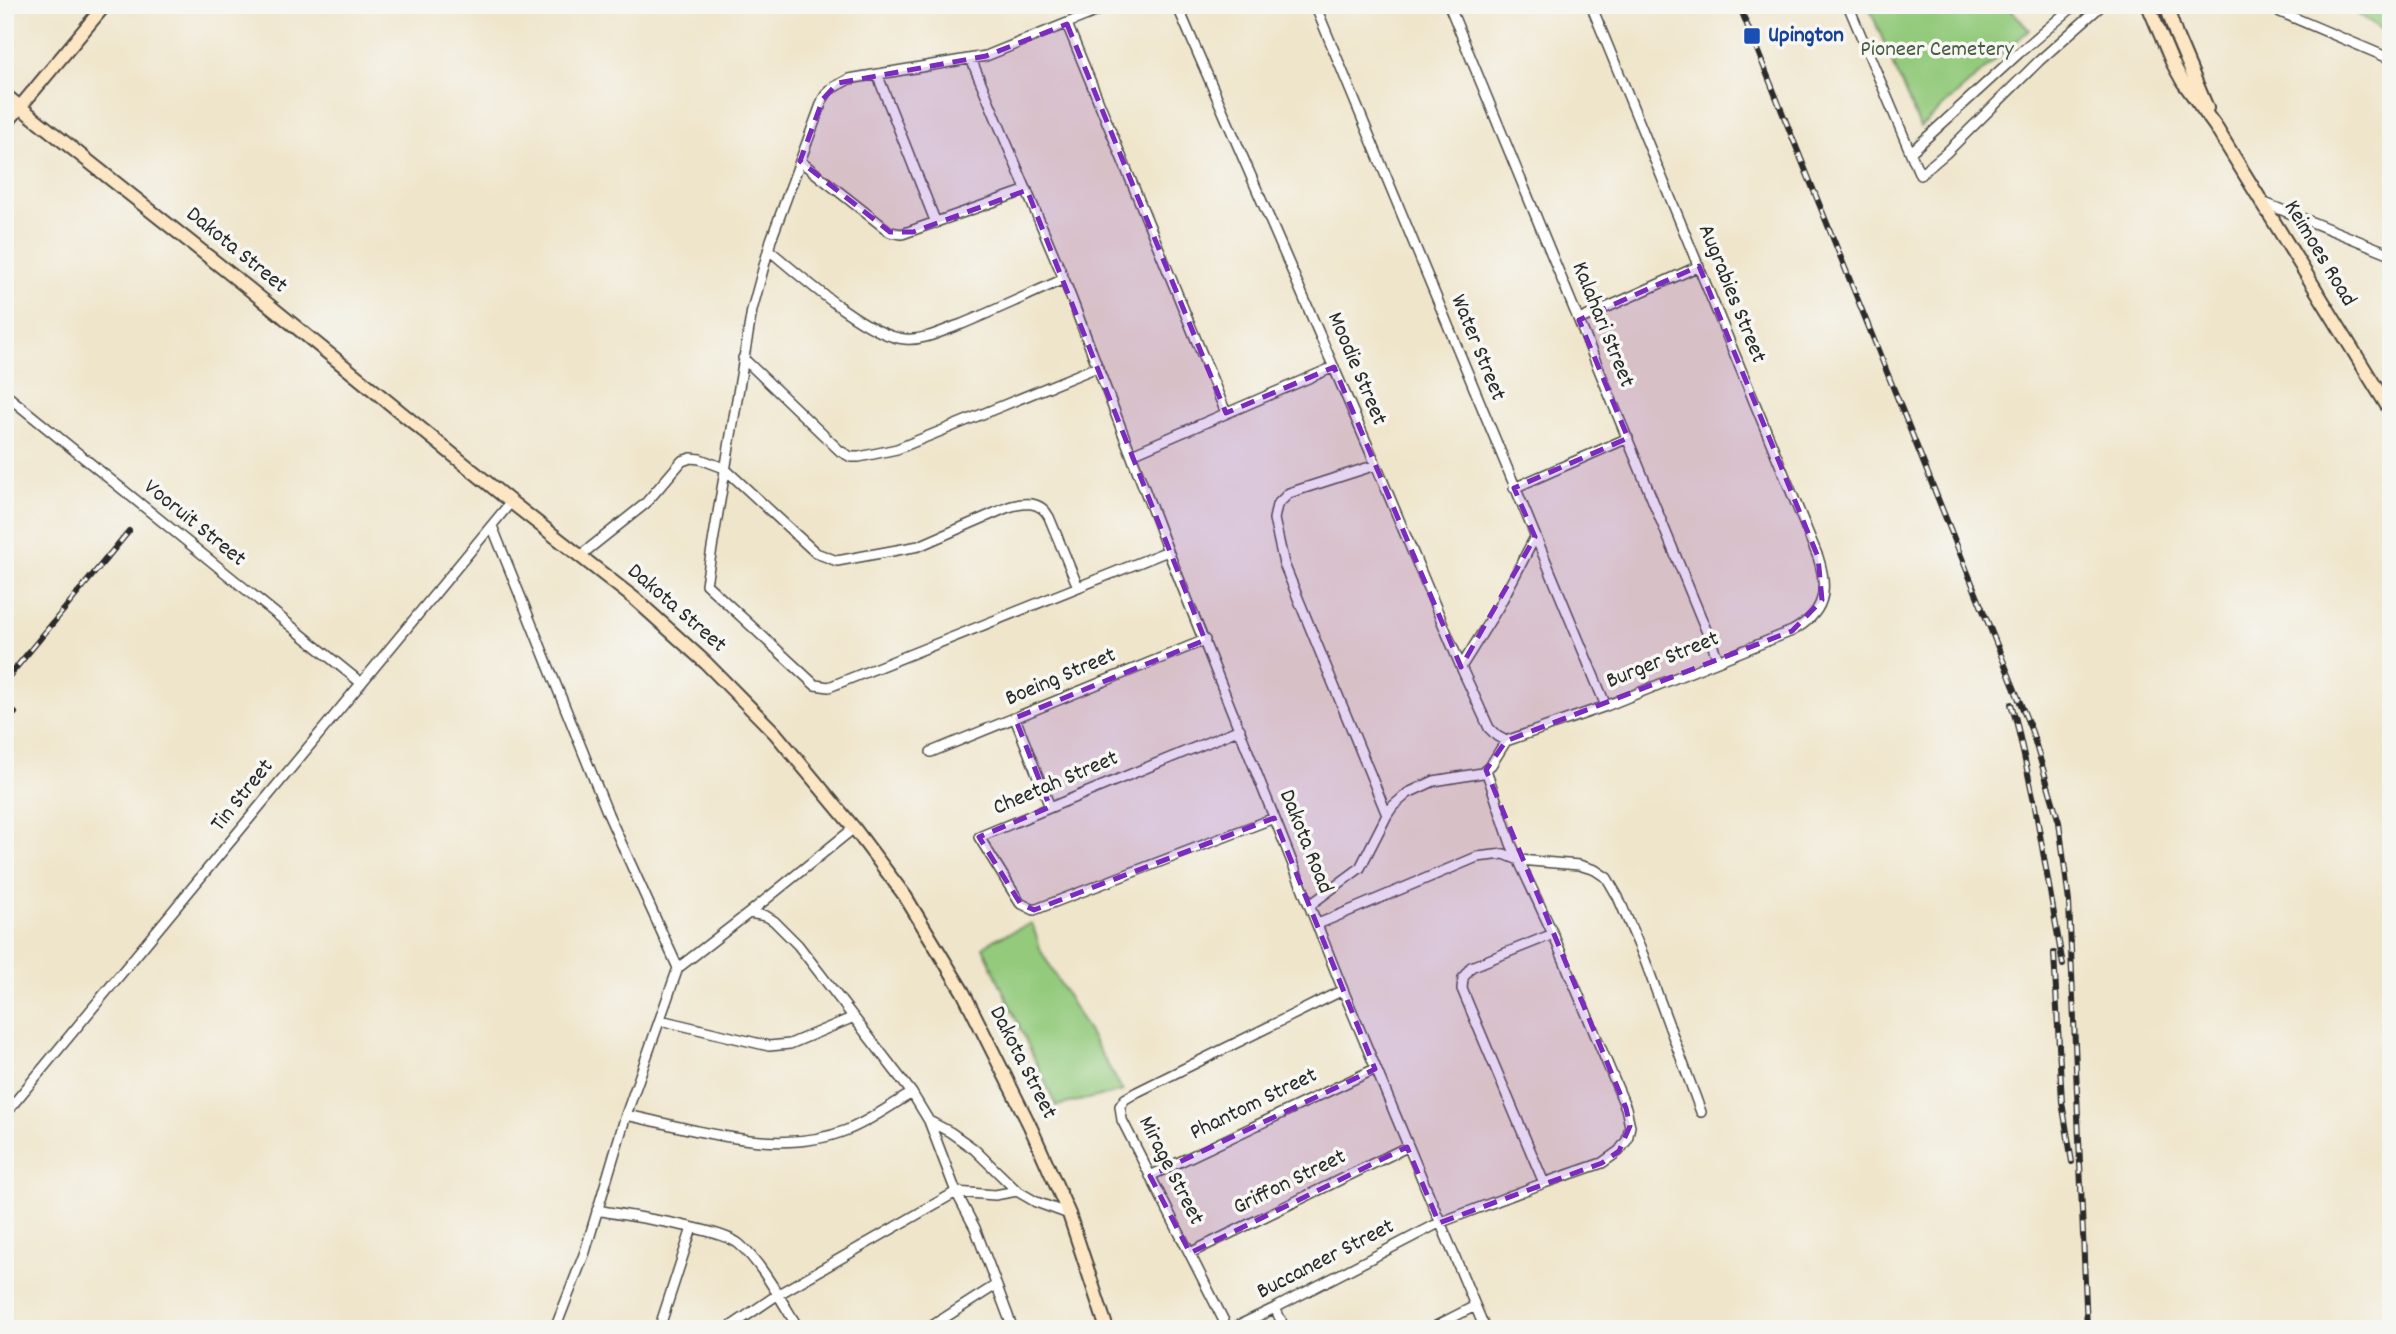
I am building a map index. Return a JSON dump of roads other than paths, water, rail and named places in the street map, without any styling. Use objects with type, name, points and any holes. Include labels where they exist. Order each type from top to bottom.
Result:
[{"type":"street","points":[[5,125],[105,5]]},
{"type":"street","points":[[1112,5],[986,56],[849,79],[829,90],[823,99],[768,250],[751,310],[706,584],[815,685],[822,687],[837,685],[1168,551]]},
{"type":"street","name":"Moodie Street","points":[[1177,5],[1461,667],[1489,728],[1506,741]]},
{"type":"street","name":"Water Street","points":[[1315,5],[1606,706]]},
{"type":"street","name":"Kalahari Street","points":[[1449,5],[1718,659]]},
{"type":"street","name":"Augrabies Street","points":[[1591,5],[1818,557],[1824,579],[1822,600]]},
{"type":"street","points":[[1848,5],[1920,175],[2102,5]]},
{"type":"street","points":[[1911,152],[2075,5]]},
{"type":"street","points":[[2148,5],[2172,62],[2193,98],[2210,118]]},
{"type":"street","points":[[2166,5],[2210,118]]},
{"type":"street","points":[[2264,5],[2391,59]]},
{"type":"street","points":[[1067,24],[1226,413]]},
{"type":"street","name":"Dakota Road","points":[[971,59],[1064,279],[1168,551],[1343,990],[1485,1329]]},
{"type":"street","points":[[877,75],[936,223]]},
{"type":"street","name":"Dakota Street","points":[[5,95],[511,502],[581,555],[663,623],[775,733],[854,828],[905,896],[963,992],[1030,1126],[1069,1214],[1107,1329]]},
{"type":"street","name":"Keimoes Road","points":[[2210,118],[2390,410]]},
{"type":"street","points":[[800,162],[890,232],[902,234],[1027,190]]},
{"type":"street","points":[[2262,202],[2391,254]]},
{"type":"street","points":[[768,250],[829,300],[872,326],[903,339],[921,338],[947,329],[1064,279]]},
{"type":"street","points":[[1579,320],[1699,266]]},
{"type":"street","points":[[743,358],[835,447],[846,455],[859,457],[897,449],[1097,367]]},
{"type":"street","points":[[1132,454],[1334,367]]},
{"type":"street","name":"Vooruit Street","points":[[5,394],[360,682]]},
{"type":"street","points":[[1514,488],[1628,438]]},
{"type":"street","points":[[581,555],[645,504],[682,461],[691,458],[724,468],[816,554],[836,561],[919,546],[1006,508],[1019,504],[1034,504],[1045,509],[1079,587]]},
{"type":"street","points":[[1376,465],[1289,493],[1277,505],[1274,519],[1284,564],[1387,815]]},
{"type":"street","name":"Tin Street","points":[[5,1114],[511,502]]},
{"type":"street","points":[[492,526],[608,814],[678,968]]},
{"type":"street","points":[[1461,667],[1499,606],[1535,537]]},
{"type":"street","name":"Burger Street","points":[[1506,741],[1606,706],[1797,628],[1814,615],[1822,600]]},
{"type":"street","name":"Boeing Street","points":[[931,752],[1205,640]]},
{"type":"street","points":[[1015,718],[1050,807]]},
{"type":"street","name":"Cheetah Street","points":[[1240,729],[979,837],[1020,903],[1034,909],[1274,818]]},
{"type":"street","points":[[1310,905],[1345,882],[1360,868],[1387,815],[1408,793],[1434,781],[1474,775],[1486,770],[1506,741]]},
{"type":"street","name":"Buccaneer Street","points":[[1230,1329],[1439,1223],[1602,1163],[1619,1151],[1627,1140],[1630,1126],[1626,1108],[1519,860],[1486,770]]},
{"type":"street","points":[[555,1329],[585,1252],[626,1115],[678,968],[854,828]]},
{"type":"street","points":[[1318,924],[1478,857],[1504,854],[1519,860],[1578,865],[1603,874],[1613,886],[1643,955],[1701,1112]]},
{"type":"street","points":[[748,913],[766,916],[781,926],[912,1093],[929,1121],[956,1192],[975,1228],[1013,1329]]},
{"type":"street","points":[[1544,1183],[1462,989],[1463,978],[1471,967],[1553,934]]},
{"type":"street","name":"Mirage Street","points":[[1230,1329],[1150,1176],[1120,1114],[1120,1106],[1136,1091],[1343,990]]},
{"type":"street","points":[[660,1020],[780,1047],[854,1017]]},
{"type":"street","name":"Phantom Street","points":[[1150,1176],[1375,1069]]},
{"type":"street","points":[[626,1115],[758,1142],[786,1142],[824,1137],[844,1131],[912,1093]]},
{"type":"street","points":[[929,1121],[974,1149],[1017,1191],[1069,1214]]},
{"type":"street","name":"Griffon Street","points":[[1190,1253],[1407,1147]]},
{"type":"street","points":[[727,1329],[777,1295],[956,1192],[995,1195],[1017,1191]]},
{"type":"street","points":[[597,1210],[692,1228],[736,1242],[743,1247],[799,1329]]},
{"type":"street","points":[[659,1329],[692,1228]]},
{"type":"street","points":[[927,1329],[996,1285]]},
{"type":"street","points":[[1430,1329],[1475,1306]]},
{"type":"street","points":[[1275,1308],[1285,1329]]},
{"type":"railway","points":[[1739,5],[2032,732],[2059,822],[2069,902],[2087,1329]]},
{"type":"railway","points":[[5,681],[129,531]]},
{"type":"railway","points":[[2011,704],[2034,801],[2063,965]]},
{"type":"railway","points":[[5,722],[15,713]]},
{"type":"railway","points":[[2054,953],[2062,1102],[2072,1162]]},
{"type":"place","name":"Upington","points":[[1752,36]]},
{"type":"park label","name":"Pioneer Cemetery","points":[[1937,50]]}]
